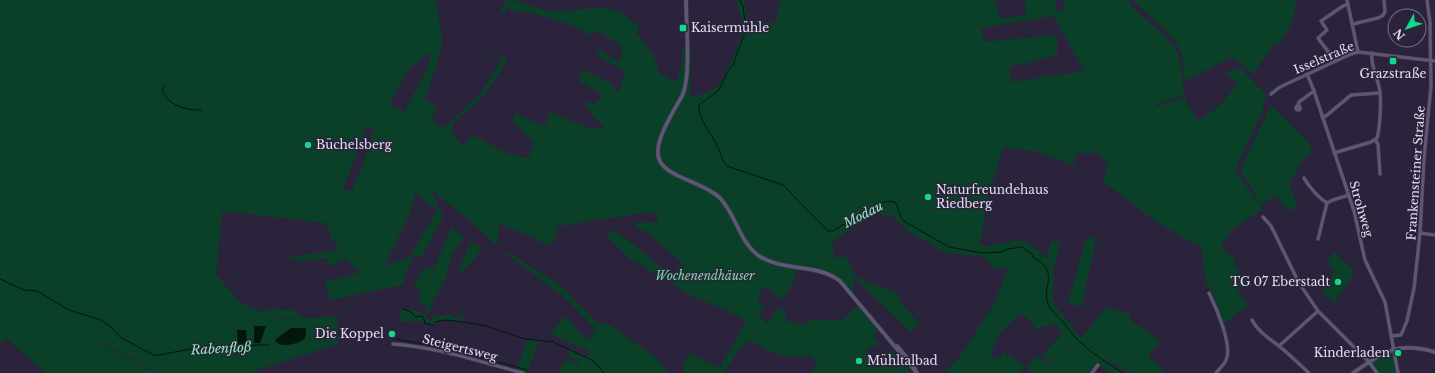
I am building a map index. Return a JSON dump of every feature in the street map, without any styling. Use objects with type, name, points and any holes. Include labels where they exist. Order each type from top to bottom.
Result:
[{"type":"street","points":[[686,0],[687,49],[685,87],[659,141],[657,152],[660,162],[667,169],[711,191],[721,199],[749,246],[759,255],[773,262],[823,271],[840,281],[917,373]]},
{"type":"street","points":[[1347,0],[1358,52]]},
{"type":"street","points":[[1353,24],[1385,14],[1386,10],[1384,0]]},
{"type":"street","name":"Frankensteiner Straße","points":[[1392,336],[1401,335],[1407,321],[1415,280],[1420,233],[1424,158],[1431,99],[1430,22],[1427,0]]},
{"type":"street","points":[[1335,61],[1318,38],[1327,30],[1322,21],[1348,4]]},
{"type":"street","name":"Isselstraße","points":[[1271,94],[1280,87],[1335,61],[1358,52],[1435,61]]},
{"type":"street","points":[[1334,153],[1375,140],[1378,135],[1380,92],[1372,60],[1372,53]]},
{"type":"street","name":"Strohweg","points":[[1307,74],[1356,219],[1365,260],[1385,302],[1394,349]]},
{"type":"street","points":[[1298,105],[1299,102],[1314,91]]},
{"type":"street","points":[[1322,117],[1326,116],[1350,95],[1380,92]]},
{"type":"street","points":[[1375,140],[1378,144],[1380,174]]},
{"type":"street","points":[[1304,178],[1322,200],[1327,203]]},
{"type":"street","points":[[1318,238],[1327,203],[1348,195]]},
{"type":"street","points":[[1264,216],[1271,226],[1299,283],[1318,311],[1369,362],[1377,373]]},
{"type":"street","points":[[1420,233],[1435,235]]},
{"type":"street","points":[[1209,293],[1221,319],[1228,353],[1226,360],[1216,373]]},
{"type":"street","points":[[1279,346],[1318,311]]},
{"type":"street","points":[[1252,320],[1255,326],[1263,334],[1309,373]]},
{"type":"street","name":"Steigertsweg","points":[[393,344],[417,346],[442,351],[523,373]]},
{"type":"street","points":[[1353,373],[1381,354],[1394,349],[1400,348],[1435,352]]},
{"type":"street","points":[[1394,349],[1398,373]]},
{"type":"street","points":[[1092,373],[1098,366]]},
{"type":"green space","name":"Wochenendhäuser","points":[[0,0],[436,0],[442,37],[438,61],[424,100],[430,102],[437,109],[431,119],[440,127],[444,127],[448,124],[482,91],[502,59],[492,55],[492,53],[507,58],[490,87],[477,102],[459,118],[451,129],[452,133],[464,147],[472,135],[501,150],[517,156],[529,157],[534,143],[512,119],[516,113],[545,126],[551,112],[590,129],[605,127],[597,121],[583,102],[595,104],[602,97],[602,94],[579,81],[582,69],[603,79],[615,87],[614,89],[619,92],[625,71],[596,55],[598,49],[620,63],[622,47],[597,31],[590,35],[575,27],[552,19],[519,11],[512,11],[507,7],[504,14],[500,11],[505,2],[509,0],[551,11],[604,8],[619,11],[640,27],[636,32],[655,59],[659,73],[676,82],[681,70],[682,50],[691,47],[690,97],[712,90],[721,83],[740,41],[743,30],[742,19],[736,0],[744,0],[748,22],[776,23],[779,3],[781,0],[995,0],[1000,19],[1027,14],[1024,0],[1055,0],[1057,12],[1065,9],[1064,0],[1131,0],[1128,2],[1134,9],[1162,33],[1174,47],[1181,64],[1184,95],[1156,105],[1157,107],[1185,97],[1188,105],[1198,120],[1210,113],[1220,104],[1237,83],[1225,73],[1240,68],[1267,95],[1263,110],[1235,170],[1259,204],[1253,190],[1240,171],[1271,105],[1309,143],[1312,151],[1301,162],[1289,184],[1298,206],[1290,211],[1275,196],[1260,206],[1262,209],[1232,230],[1222,245],[1223,250],[1236,259],[1233,264],[1249,283],[1237,291],[1248,305],[1223,324],[1215,298],[1206,283],[1201,245],[1197,245],[1155,221],[1103,181],[1108,164],[1098,153],[1077,153],[1073,165],[1038,152],[1005,147],[1002,151],[984,210],[984,223],[980,245],[988,246],[1019,240],[1031,245],[1047,259],[1051,242],[1061,242],[1053,271],[1054,279],[1052,297],[1057,308],[1076,331],[1075,332],[1081,338],[1106,307],[1130,314],[1130,320],[1161,341],[1148,356],[1166,373],[1132,373],[1105,358],[1094,371],[1085,373],[1032,373],[1028,369],[1028,366],[1036,356],[1054,366],[1042,355],[1062,334],[1061,331],[1058,330],[1059,326],[1052,324],[1051,327],[1040,327],[1041,329],[1035,330],[1035,325],[1020,313],[996,338],[998,342],[994,345],[991,355],[998,360],[1004,352],[1025,366],[1020,373],[951,373],[945,370],[959,358],[994,304],[1009,266],[995,270],[984,257],[949,254],[909,232],[893,216],[875,214],[832,241],[834,258],[844,257],[849,260],[849,264],[856,277],[873,285],[877,285],[897,293],[904,307],[920,324],[910,332],[856,279],[853,279],[854,290],[851,293],[833,276],[798,267],[791,287],[783,299],[779,298],[769,288],[762,289],[758,301],[764,305],[758,315],[768,324],[777,308],[785,311],[786,321],[806,324],[809,320],[842,320],[860,304],[880,329],[873,335],[879,344],[865,350],[876,361],[891,349],[911,373],[810,373],[817,365],[812,356],[793,357],[780,355],[751,341],[744,343],[724,372],[725,373],[685,373],[682,368],[689,353],[720,368],[746,321],[730,312],[684,292],[671,281],[654,274],[638,262],[630,259],[605,235],[614,231],[672,275],[684,264],[652,237],[632,223],[658,222],[657,215],[653,213],[644,213],[558,226],[554,243],[549,246],[500,223],[497,242],[499,244],[494,243],[461,213],[431,190],[443,216],[423,255],[413,255],[403,281],[403,285],[330,300],[324,281],[347,277],[360,272],[345,259],[326,267],[328,258],[300,261],[287,257],[338,250],[338,247],[332,240],[326,223],[222,211],[216,275],[237,298],[235,301],[237,300],[260,312],[284,320],[338,316],[338,344],[249,373],[159,373],[98,341],[97,342],[156,373],[46,373],[6,338],[0,344]],"holes":[[[1053,14],[1084,71],[1012,82],[1009,67],[1057,55],[1057,35],[984,42],[981,28],[1048,17]],[[428,53],[431,56],[427,65],[429,66],[413,94],[405,112],[389,105],[407,71]],[[366,127],[374,129],[360,174],[358,174],[352,191],[343,189]],[[416,192],[437,210],[410,257],[384,266],[410,214]]]},
{"type":"green space","points":[[1133,0],[1296,0],[1293,21],[1279,45],[1275,43],[1253,74],[1232,57],[1185,81],[1182,55],[1175,40]]},
{"type":"green space","points":[[452,227],[464,237],[452,255],[447,275],[426,317],[431,321],[434,315],[441,316],[454,314],[452,317],[459,319],[468,298],[462,317],[469,323],[440,321],[432,326],[431,324],[419,321],[399,322],[401,309],[420,312],[425,315],[427,305],[421,305],[419,295],[423,290],[414,287],[422,269],[425,270],[426,267],[433,270]]},
{"type":"green space","points":[[1087,236],[1096,239],[1083,302],[1078,307],[1068,302]]},
{"type":"green space","points":[[471,242],[481,247],[471,263],[457,275],[464,257]]},
{"type":"green space","points":[[508,252],[561,286],[600,325],[605,322],[654,356],[669,373],[558,373],[566,359],[579,364],[580,362],[567,355],[570,349],[587,357],[590,351],[550,334],[565,316],[587,340],[596,330],[564,297],[508,255],[506,253]]},
{"type":"green space","name":"TG 07 Eberstadt","points":[[1334,252],[1355,272],[1334,304],[1323,292],[1334,270],[1327,261]]},
{"type":"green space","points":[[275,308],[294,311],[304,318],[284,319],[260,311]]},
{"type":"green space","points":[[527,339],[539,341],[527,373],[517,371]]},
{"type":"green space","points":[[1394,349],[1398,372],[1378,373],[1369,362]]},
{"type":"green space","points":[[1105,360],[1127,373],[1111,373],[1099,366]]},
{"type":"shaded area","points":[[254,326],[266,326],[260,343],[254,343]]},
{"type":"shaded area","points":[[291,328],[306,328],[305,338],[297,343],[289,345],[282,345],[276,342],[275,340]]},
{"type":"shaded area","points":[[237,330],[246,330],[247,343],[238,345]]},
{"type":"waterway","name":"Modau","points":[[740,0],[743,7],[746,29],[733,65],[728,71],[719,90],[699,105],[702,118],[727,166],[783,185],[828,231],[833,231],[854,218],[874,210],[879,203],[891,201],[896,203],[901,217],[905,222],[949,247],[982,253],[1001,252],[1007,249],[1022,247],[1032,254],[1033,257],[1042,263],[1047,269],[1048,281],[1046,294],[1050,308],[1081,343],[1098,357],[1123,373]]},
{"type":"waterway","points":[[162,90],[165,85]]},
{"type":"waterway","points":[[163,91],[169,100],[179,106],[202,110]]},
{"type":"waterway","name":"Rabenfloß","points":[[0,279],[24,290],[37,291],[69,310],[101,320],[111,327],[120,337],[154,355],[210,347],[232,349],[256,345],[270,345]]},
{"type":"waterway","name":"Rabenfloß","points":[[403,309],[411,312],[415,317],[422,316],[425,324],[427,323],[433,325]]},
{"type":"waterway","name":"Rabenfloß","points":[[435,322],[445,320],[464,322],[486,326],[525,339],[553,342],[594,361],[604,373]]},
{"type":"waterway","name":"Rabenfloß","points":[[396,339],[461,351]]},
{"type":"waterway","name":"Rabenfloß","points":[[466,353],[527,370]]},
{"type":"place","name":"Kaisermühle","points":[[683,28]]},
{"type":"place","name":"Grazstraße","points":[[1393,61]]},
{"type":"place","name":"Büchelsberg","points":[[308,145]]},
{"type":"place","name":"Naturfreundehaus Riedberg","points":[[928,197]]},
{"type":"place","name":"TG 07 Eberstadt","points":[[1338,282]]},
{"type":"place","name":"Die Koppel","points":[[392,334]]},
{"type":"place","name":"Kinderladen","points":[[1398,353]]},
{"type":"place","name":"Mühltalbad","points":[[859,361]]}]
